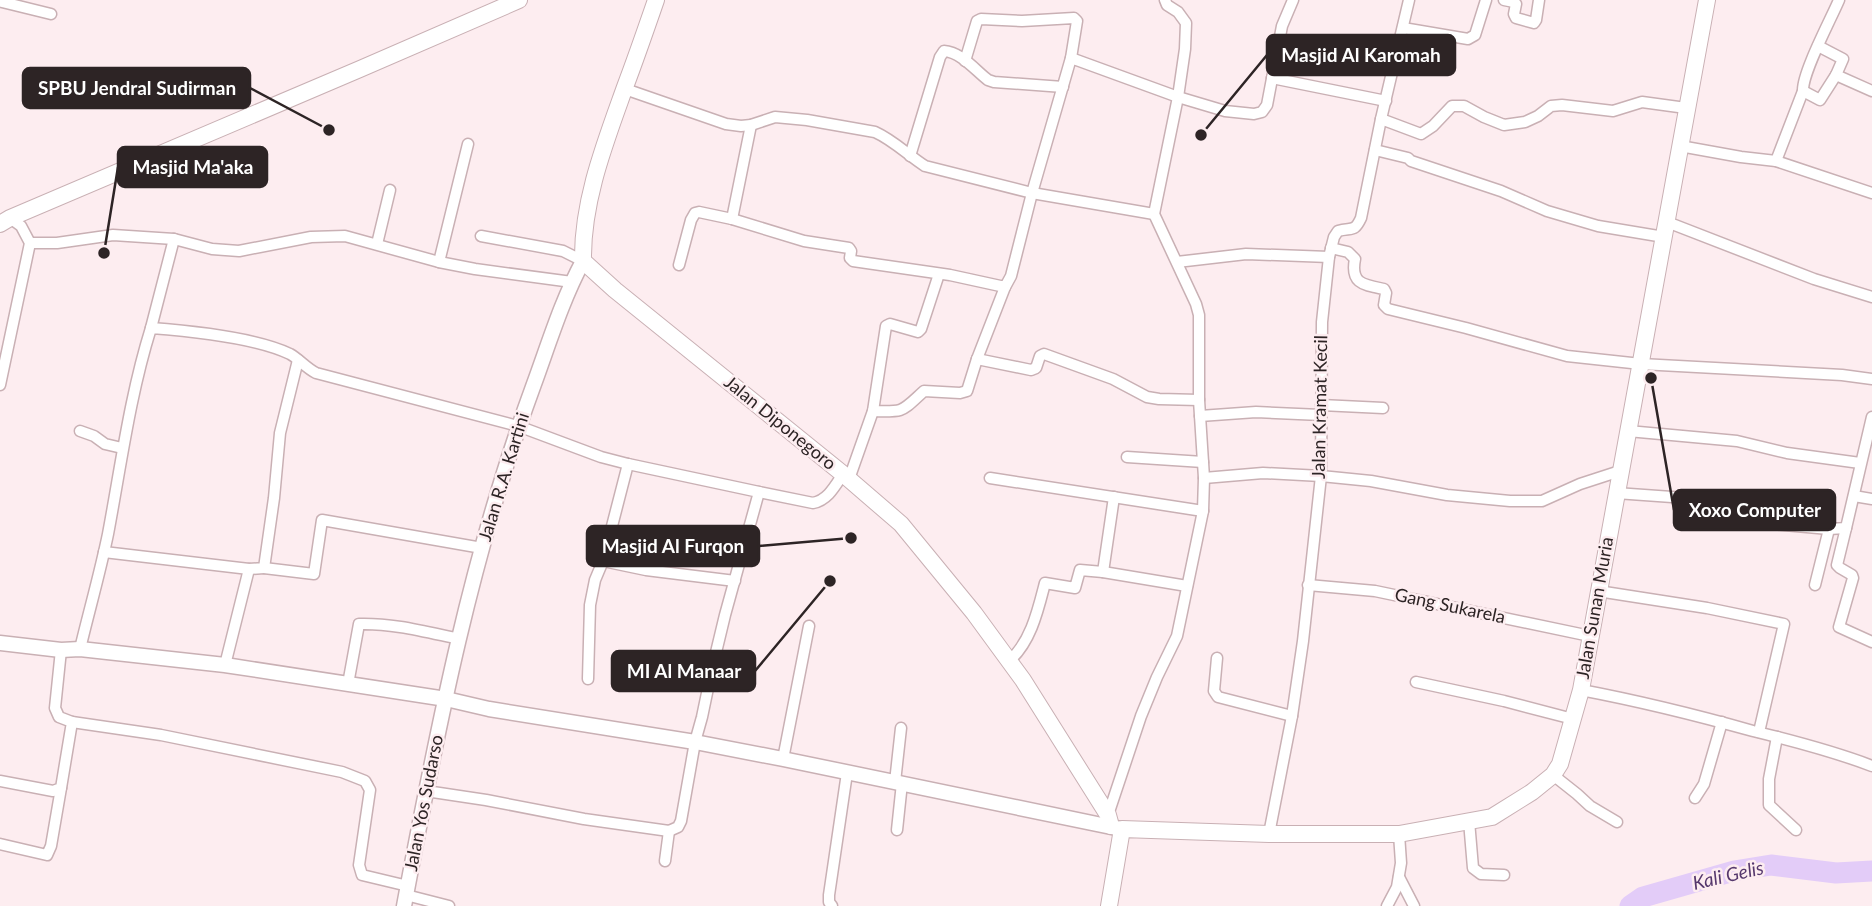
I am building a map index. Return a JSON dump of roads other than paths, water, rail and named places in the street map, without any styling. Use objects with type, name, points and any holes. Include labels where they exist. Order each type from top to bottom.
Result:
[{"type":"main road","points":[[5,221],[519,0]]},
{"type":"main road","points":[[583,261],[588,207],[599,165],[656,0]]},
{"type":"main road","name":"Jalan Sunan Muria","points":[[1553,775],[1560,764],[1581,690],[1707,0]]},
{"type":"main road","name":"Jalan Diponegoro","points":[[583,261],[901,524],[974,613],[1023,680],[1114,823]]},
{"type":"main road","points":[[1109,906],[1114,823],[1269,834],[1399,834],[1492,817],[1553,775]]},
{"type":"street","points":[[0,643],[225,665],[446,699],[489,709],[695,742],[1114,823],[1141,716],[1177,636],[1203,511],[1199,315],[1154,214],[1185,49],[1186,23],[1165,0]]},
{"type":"street","points":[[1071,58],[1225,111],[1254,114],[1262,112],[1267,105],[1282,26],[1293,0]]},
{"type":"street","points":[[1330,253],[1338,232],[1356,227],[1361,218],[1409,0]]},
{"type":"street","points":[[1403,28],[1468,39],[1475,35],[1486,0]]},
{"type":"street","points":[[1504,0],[1516,4],[1516,18],[1534,23],[1539,0]]},
{"type":"street","points":[[1776,161],[1803,91],[1802,85],[1839,0]]},
{"type":"street","points":[[1,1],[51,14]]},
{"type":"street","points":[[873,411],[903,410],[924,391],[967,391],[1011,276],[1071,58],[1077,21],[1074,18],[1022,21],[981,19],[977,21],[965,61]]},
{"type":"street","points":[[1803,91],[1821,100],[1843,59],[1818,46]]},
{"type":"street","points":[[910,156],[941,53],[945,51],[965,61],[994,82],[1063,87]]},
{"type":"street","points":[[1836,75],[1872,90]]},
{"type":"street","points":[[1272,78],[1386,101]]},
{"type":"street","points":[[625,89],[726,124],[751,125],[775,117],[875,132],[925,166],[1032,193],[1154,214]]},
{"type":"street","points":[[1381,119],[1421,134],[1433,126],[1452,106],[1464,106],[1504,125],[1525,122],[1551,106],[1613,111],[1642,102],[1686,108]]},
{"type":"street","points":[[732,219],[751,125]]},
{"type":"street","points":[[439,262],[468,144]]},
{"type":"street","points":[[1680,146],[1776,161],[1872,193]]},
{"type":"street","points":[[1375,150],[1408,158],[1501,191],[1547,211],[1598,226],[1665,229],[1872,297]]},
{"type":"street","points":[[377,244],[390,190]]},
{"type":"street","points":[[679,265],[691,220],[699,212],[804,241],[849,248],[853,261],[1005,287]]},
{"type":"street","points":[[0,384],[30,243],[21,226],[5,221]]},
{"type":"street","points":[[30,243],[57,243],[113,235],[174,239],[212,249],[239,251],[311,237],[345,236],[439,262],[572,282]]},
{"type":"street","points":[[481,236],[558,250],[583,261]]},
{"type":"street","points":[[80,649],[104,551],[135,382],[174,239]]},
{"type":"street","points":[[1177,262],[1246,254],[1348,252],[1355,259],[1355,277],[1364,285],[1384,289],[1384,306],[1388,309],[1567,356],[1641,364],[1872,379]]},
{"type":"street","name":"Jalan Kramat Kecil","points":[[1269,834],[1292,716],[1303,641],[1321,476],[1322,322],[1330,253]]},
{"type":"street","name":"Jalan R.A. Kartini","points":[[446,699],[496,495],[518,426],[572,282],[583,261]]},
{"type":"street","points":[[151,328],[261,344],[289,354],[316,373],[518,426],[601,457],[813,503],[828,496],[846,477],[873,411],[886,326],[890,324],[918,332],[939,274]]},
{"type":"street","points":[[977,359],[1031,370],[1036,369],[1040,356],[1044,354],[1113,379],[1147,397],[1199,400]]},
{"type":"street","points":[[264,568],[280,433],[298,360]]},
{"type":"street","points":[[1200,416],[1383,408]]},
{"type":"street","points":[[1872,417],[1837,565],[1853,578],[1839,627],[1872,642]]},
{"type":"street","points":[[80,431],[105,444],[122,448]]},
{"type":"street","points":[[1628,431],[1738,441],[1787,453],[1860,463]]},
{"type":"street","points":[[1127,457],[1203,463]]},
{"type":"street","points":[[588,679],[590,605],[628,464]]},
{"type":"street","points":[[1204,478],[1263,472],[1321,476],[1371,481],[1447,495],[1520,501],[1542,500],[1620,471]]},
{"type":"street","points":[[990,478],[1203,511]]},
{"type":"street","points":[[426,791],[584,820],[669,831],[678,827],[725,615],[759,492]]},
{"type":"street","points":[[1616,494],[1686,498],[1692,515],[1704,518],[1829,529],[1846,528]]},
{"type":"street","points":[[1854,496],[1872,499]]},
{"type":"street","points":[[1103,572],[1114,497]]},
{"type":"street","points":[[104,551],[249,569],[264,568],[314,574],[322,520],[482,548]]},
{"type":"street","points":[[1815,585],[1829,529]]},
{"type":"street","points":[[603,561],[653,571],[735,581]]},
{"type":"street","points":[[225,665],[249,569]]},
{"type":"street","points":[[1009,661],[1020,652],[1036,617],[1045,583],[1075,588],[1080,570],[1187,586]]},
{"type":"street","name":"Gang Sukarela","points":[[1308,585],[1375,591],[1590,636]]},
{"type":"street","points":[[1598,591],[1707,608],[1783,624],[1759,732]]},
{"type":"street","points":[[348,684],[359,624],[381,624],[460,639]]},
{"type":"street","points":[[783,759],[809,626]]},
{"type":"street","points":[[61,650],[55,708],[59,717],[72,722],[161,735],[266,756],[342,772],[365,781],[370,790],[359,865],[362,875],[406,896],[449,906]]},
{"type":"street","points":[[1217,658],[1214,691],[1218,697],[1292,716]]},
{"type":"street","points":[[1416,682],[1573,719]]},
{"type":"street","points":[[1581,690],[1723,722],[1839,753],[1872,766]]},
{"type":"street","name":"Jalan Yos Sudarso","points":[[406,896],[446,699]]},
{"type":"street","points":[[0,844],[47,855],[51,846],[72,722]]},
{"type":"street","points":[[1695,798],[1704,784],[1723,722]]},
{"type":"street","points":[[897,830],[901,728]]},
{"type":"street","points":[[1777,737],[1769,779],[1769,805],[1796,830]]},
{"type":"street","points":[[832,906],[829,895],[847,773]]},
{"type":"street","points":[[1553,775],[1592,808],[1617,822]]},
{"type":"street","points":[[0,781],[53,791],[61,788]]},
{"type":"street","points":[[1469,821],[1473,868],[1481,874],[1504,875]]},
{"type":"street","points":[[665,861],[669,831]]},
{"type":"street","points":[[1387,906],[1399,877],[1399,834]]},
{"type":"street","points":[[1399,877],[1414,906]]},
{"type":"waterway","name":"Kali Gelis","points":[[1630,906],[1643,897],[1734,871],[1771,865],[1836,873],[1872,871]]},
{"type":"place","name":"SPBU Jendral Sudirman","points":[[329,130]]},
{"type":"place","name":"Masjid Al Karomah","points":[[1201,135]]},
{"type":"place","name":"Masjid Ma'aka","points":[[104,253]]},
{"type":"place","name":"Xoxo Computer","points":[[1651,378]]},
{"type":"place","name":"Masjid Al Furqon","points":[[851,538]]},
{"type":"place","name":"MI Al Manaar","points":[[830,581]]}]
